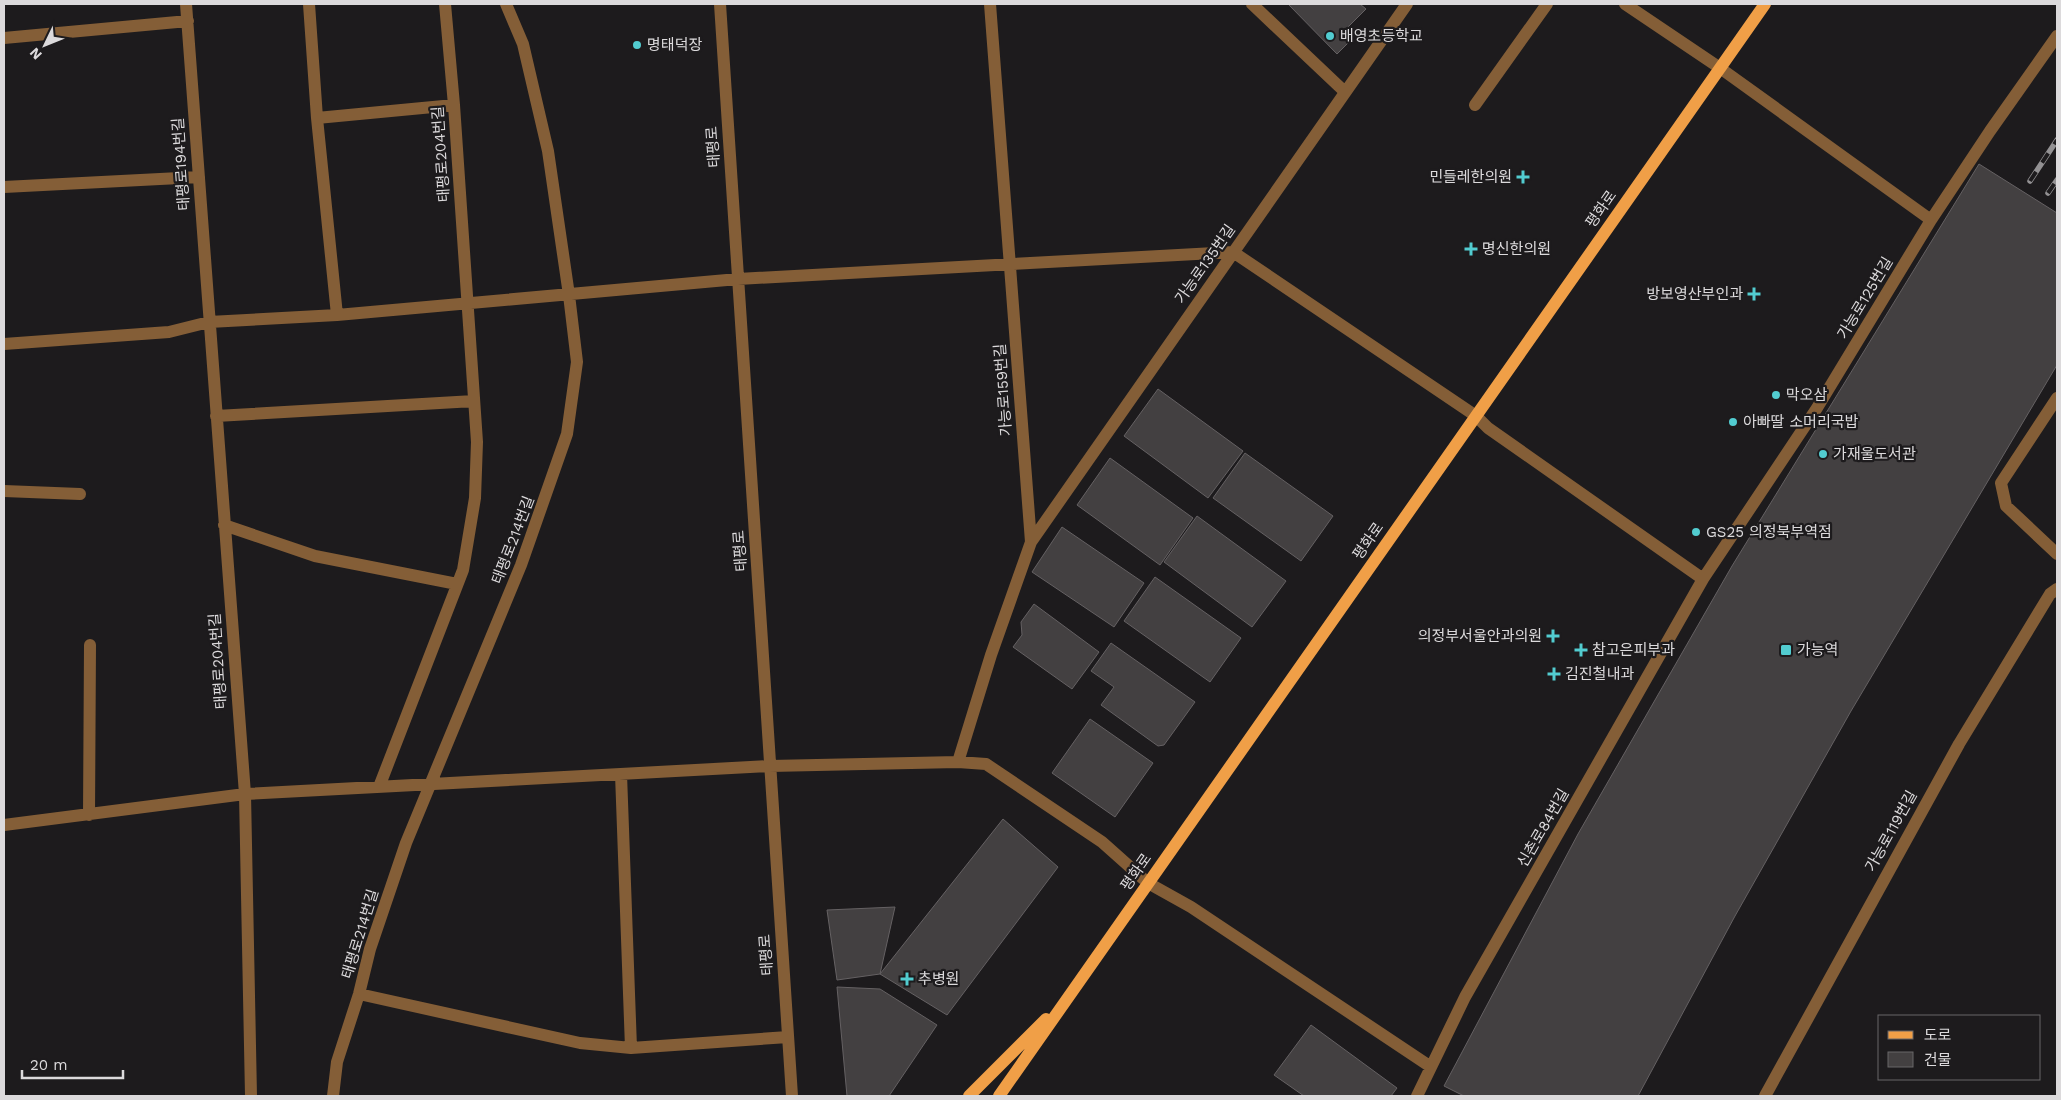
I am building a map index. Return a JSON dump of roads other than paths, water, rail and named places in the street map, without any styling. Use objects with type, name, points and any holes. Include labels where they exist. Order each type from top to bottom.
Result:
[{"type":"main road","name":"평화로","points":[[999,1096],[1765,4]]},
{"type":"main road","points":[[969,1096],[1070,994]]},
{"type":"street","name":"태평로194번길","points":[[186,4],[209,322]]},
{"type":"street","points":[[309,4],[317,118],[337,315]]},
{"type":"street","name":"태평로204번길","points":[[379,787],[463,570],[475,498],[477,442],[454,105],[445,4]]},
{"type":"street","points":[[506,4],[523,44],[548,151],[569,295]]},
{"type":"street","name":"태평로","points":[[720,4],[792,1096]]},
{"type":"street","name":"가능로159번길","points":[[958,762],[991,655],[1030,542],[990,4]]},
{"type":"street","points":[[1252,4],[1345,92]]},
{"type":"street","name":"가능로135번길","points":[[1030,542],[1406,4]]},
{"type":"street","points":[[1475,104],[1547,4]]},
{"type":"street","points":[[1625,4],[1720,68],[1931,220]]},
{"type":"street","points":[[4,38],[188,21]]},
{"type":"street","name":"가능로125번길","points":[[1703,579],[1817,408],[1931,220],[1990,131],[2057,36]]},
{"type":"street","points":[[317,118],[454,105]]},
{"type":"street","points":[[4,187],[199,177]]},
{"type":"street","points":[[4,344],[169,332],[209,322],[337,315],[738,279],[1233,252],[1476,416],[1488,428],[1703,579]]},
{"type":"street","name":"태평로214번길","points":[[333,1096],[337,1062],[359,994],[370,950],[406,843],[432,786],[463,703],[521,565],[546,500],[567,434],[577,362],[569,295]]},
{"type":"street","name":"태평로204번길","points":[[209,322],[245,794]]},
{"type":"street","points":[[2057,398],[2001,483],[2006,506],[2057,554]]},
{"type":"street","points":[[216,416],[474,402]]},
{"type":"street","points":[[4,491],[80,494]]},
{"type":"street","points":[[224,525],[315,556],[457,584]]},
{"type":"street","name":"신촌로84번길","points":[[1417,1096],[1466,997],[1703,579]]},
{"type":"street","name":"가능로119번길","points":[[1765,1096],[1959,744],[2050,594],[2057,589]]},
{"type":"street","points":[[89,815],[90,646]]},
{"type":"street","points":[[4,825],[245,794],[432,786],[770,766],[958,762],[986,764],[1102,842],[1148,883],[1191,907],[1431,1067]]},
{"type":"street","points":[[621,774],[631,1048]]},
{"type":"street","points":[[245,794],[251,1096]]},
{"type":"street","points":[[359,994],[580,1043],[631,1048],[788,1038]]},
{"type":"railway","points":[[2030,181],[2057,140]]},
{"type":"railway","points":[[2048,193],[2057,180]]},
{"type":"place","name":"배영초등학교","points":[[1330,36]]},
{"type":"place","name":"명태덕장","points":[[637,45]]},
{"type":"place","name":"민들레한의원","points":[[1523,177]]},
{"type":"place","name":"명신한의원","points":[[1471,249]]},
{"type":"place","name":"방보영산부인과","points":[[1754,294]]},
{"type":"place","name":"막오삼","points":[[1776,395]]},
{"type":"place","name":"아빠딸 소머리국밥","points":[[1733,422]]},
{"type":"place","name":"가재울도서관","points":[[1823,454]]},
{"type":"place","name":"GS25 의정북부역점","points":[[1696,532]]},
{"type":"place","name":"의정부서울안과의원","points":[[1553,636]]},
{"type":"place","name":"참고은피부과","points":[[1581,650]]},
{"type":"place","name":"가능역","points":[[1786,650]]},
{"type":"place","name":"김진철내과","points":[[1554,674]]},
{"type":"place","name":"추병원","points":[[907,979]]}]
